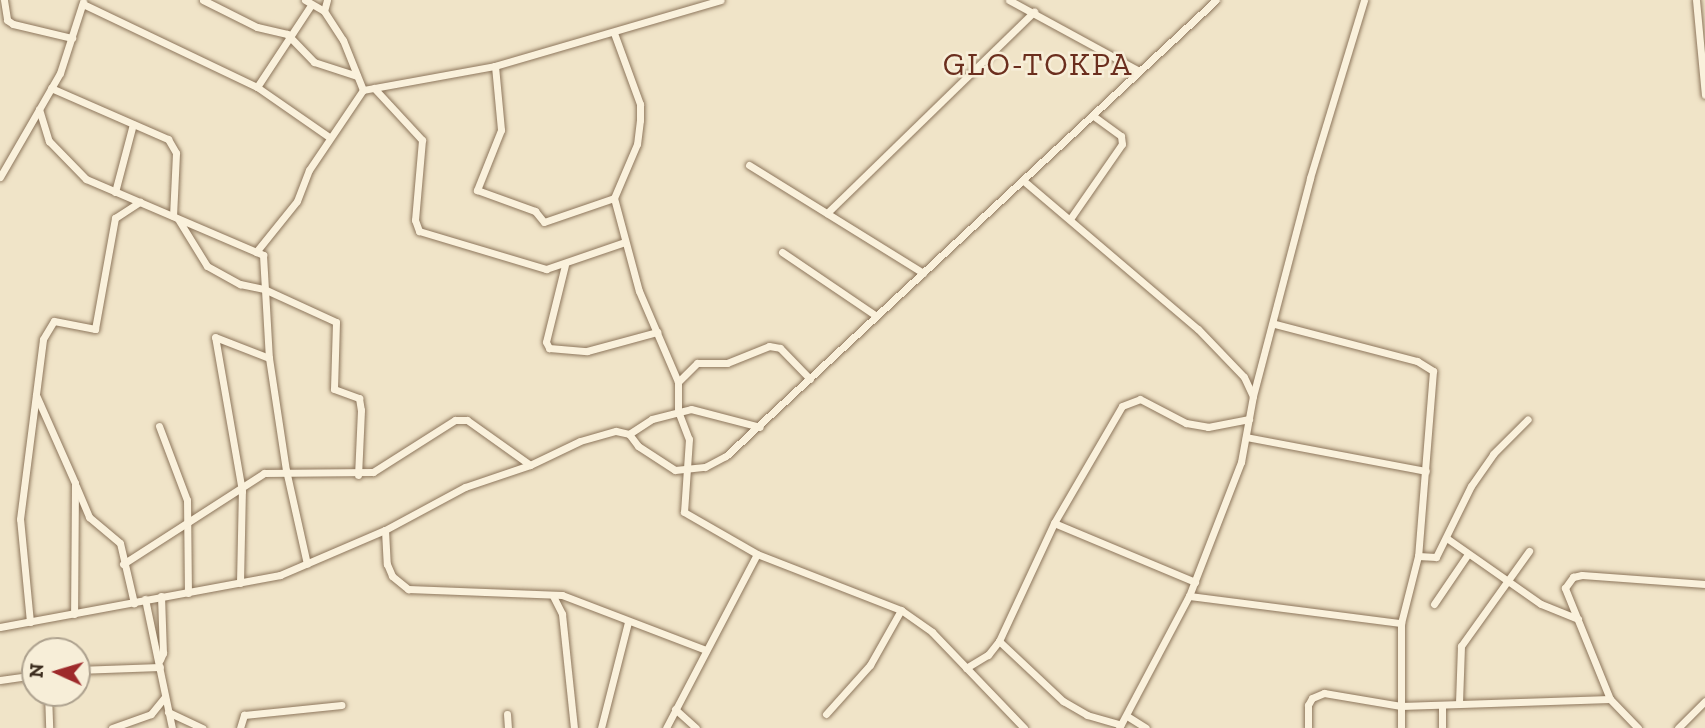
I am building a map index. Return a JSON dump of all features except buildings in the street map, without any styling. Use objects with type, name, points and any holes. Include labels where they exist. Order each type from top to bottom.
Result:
[{"type":"street","points":[[4,0],[7,20],[13,24],[72,38]]},
{"type":"street","points":[[203,0],[292,39],[314,62],[356,76]]},
{"type":"street","points":[[324,11],[327,0]]},
{"type":"street","points":[[256,252],[297,201],[329,137],[363,90],[495,66],[614,33],[696,3],[720,0]]},
{"type":"street","points":[[1009,0],[1139,71]]},
{"type":"street","points":[[0,626],[240,583],[307,564],[385,530],[465,487],[530,465],[580,441],[616,432],[629,434],[661,464],[687,470],[726,456],[760,427],[875,315],[1025,182],[1216,0]]},
{"type":"street","points":[[999,641],[1063,701],[1087,715],[1120,726],[1127,716],[1195,582],[1246,437],[1253,396],[1275,324],[1315,159],[1364,0]]},
{"type":"street","points":[[0,177],[51,88],[72,38],[83,2],[257,87],[329,137]]},
{"type":"street","points":[[257,87],[292,39],[308,2],[324,11],[342,40],[363,90]]},
{"type":"street","points":[[1699,7],[1705,94]]},
{"type":"street","points":[[827,213],[1034,12]]},
{"type":"street","points":[[614,33],[640,104],[637,144],[614,198],[639,290],[678,382],[678,411],[689,439],[683,503],[688,518],[757,554],[901,610],[932,632],[1024,728]]},
{"type":"street","points":[[495,66],[501,130],[479,191],[535,211],[544,222],[614,198]]},
{"type":"street","points":[[51,88],[132,124],[175,147],[176,218],[207,266],[240,284],[264,289],[336,322],[334,389],[359,398],[361,410],[358,475]]},
{"type":"street","points":[[374,88],[422,140],[415,220],[419,231],[536,267],[565,265],[625,242]]},
{"type":"street","points":[[39,108],[60,157],[86,179],[256,252],[265,261],[264,289],[270,358],[286,470],[307,564]]},
{"type":"street","points":[[1070,219],[1122,144],[1121,136],[1093,116]]},
{"type":"street","points":[[115,192],[132,124]]},
{"type":"street","points":[[749,164],[923,273]]},
{"type":"street","points":[[1025,182],[1198,329],[1244,377],[1253,396]]},
{"type":"street","points":[[30,622],[20,519],[36,394],[48,327],[54,321],[95,329],[115,218],[140,202]]},
{"type":"street","points":[[782,251],[875,315]]},
{"type":"street","points":[[565,265],[545,342],[549,348],[587,351],[657,332]]},
{"type":"street","points":[[1275,324],[1428,367],[1435,380],[1418,556],[1401,623],[1401,728]]},
{"type":"street","points":[[240,583],[242,491],[215,337],[270,358]]},
{"type":"street","points":[[678,382],[696,363],[727,363],[769,346],[780,348],[810,379]]},
{"type":"street","points":[[36,394],[89,517],[120,543],[134,603]]},
{"type":"street","points":[[966,668],[988,656],[999,641],[1054,523],[1122,406],[1140,399],[1186,423],[1208,427],[1249,419]]},
{"type":"street","points":[[629,434],[652,419],[678,411],[703,410],[760,427]]},
{"type":"street","points":[[123,564],[242,491],[264,473],[286,470],[358,475],[380,469],[461,419],[530,465]]},
{"type":"street","points":[[1418,556],[1436,557],[1448,539],[1471,486],[1493,454],[1528,419]]},
{"type":"street","points":[[159,426],[187,500],[190,523],[188,593]]},
{"type":"street","points":[[1246,437],[1426,471]]},
{"type":"street","points":[[74,614],[75,483]]},
{"type":"street","points":[[1054,523],[1195,582]]},
{"type":"street","points":[[385,530],[387,564],[392,576],[408,589],[572,599],[706,650]]},
{"type":"street","points":[[1448,539],[1506,580],[1581,621]]},
{"type":"street","points":[[1459,703],[1461,646],[1529,551]]},
{"type":"street","points":[[666,728],[757,554]]},
{"type":"street","points":[[1434,604],[1468,554]]},
{"type":"street","points":[[1639,728],[1610,699],[1581,621],[1565,593],[1573,577],[1705,584]]},
{"type":"street","points":[[160,664],[163,653],[161,596]]},
{"type":"street","points":[[553,596],[562,614],[574,728]]},
{"type":"street","points":[[1189,596],[1401,623]]},
{"type":"street","points":[[145,599],[172,728]]},
{"type":"street","points":[[562,614],[572,599]]},
{"type":"street","points":[[826,714],[870,665],[901,610]]},
{"type":"street","points":[[601,728],[628,622]]},
{"type":"street","points":[[91,669],[160,664]]},
{"type":"street","points":[[0,680],[21,677]]},
{"type":"street","points":[[1308,728],[1308,705],[1312,698],[1324,693],[1401,706],[1610,699]]},
{"type":"street","points":[[112,728],[151,714],[165,697]]},
{"type":"street","points":[[1678,728],[1705,701]]},
{"type":"street","points":[[240,728],[244,715],[341,705]]},
{"type":"street","points":[[1442,706],[1442,728]]},
{"type":"street","points":[[48,707],[49,728]]},
{"type":"street","points":[[674,709],[696,728]]},
{"type":"street","points":[[168,712],[203,728]]},
{"type":"street","points":[[507,714],[508,728]]},
{"type":"street","points":[[1127,716],[1146,728]]},
{"type":"district","name":"GLO-TOKPA","points":[[1038,64]]}]
